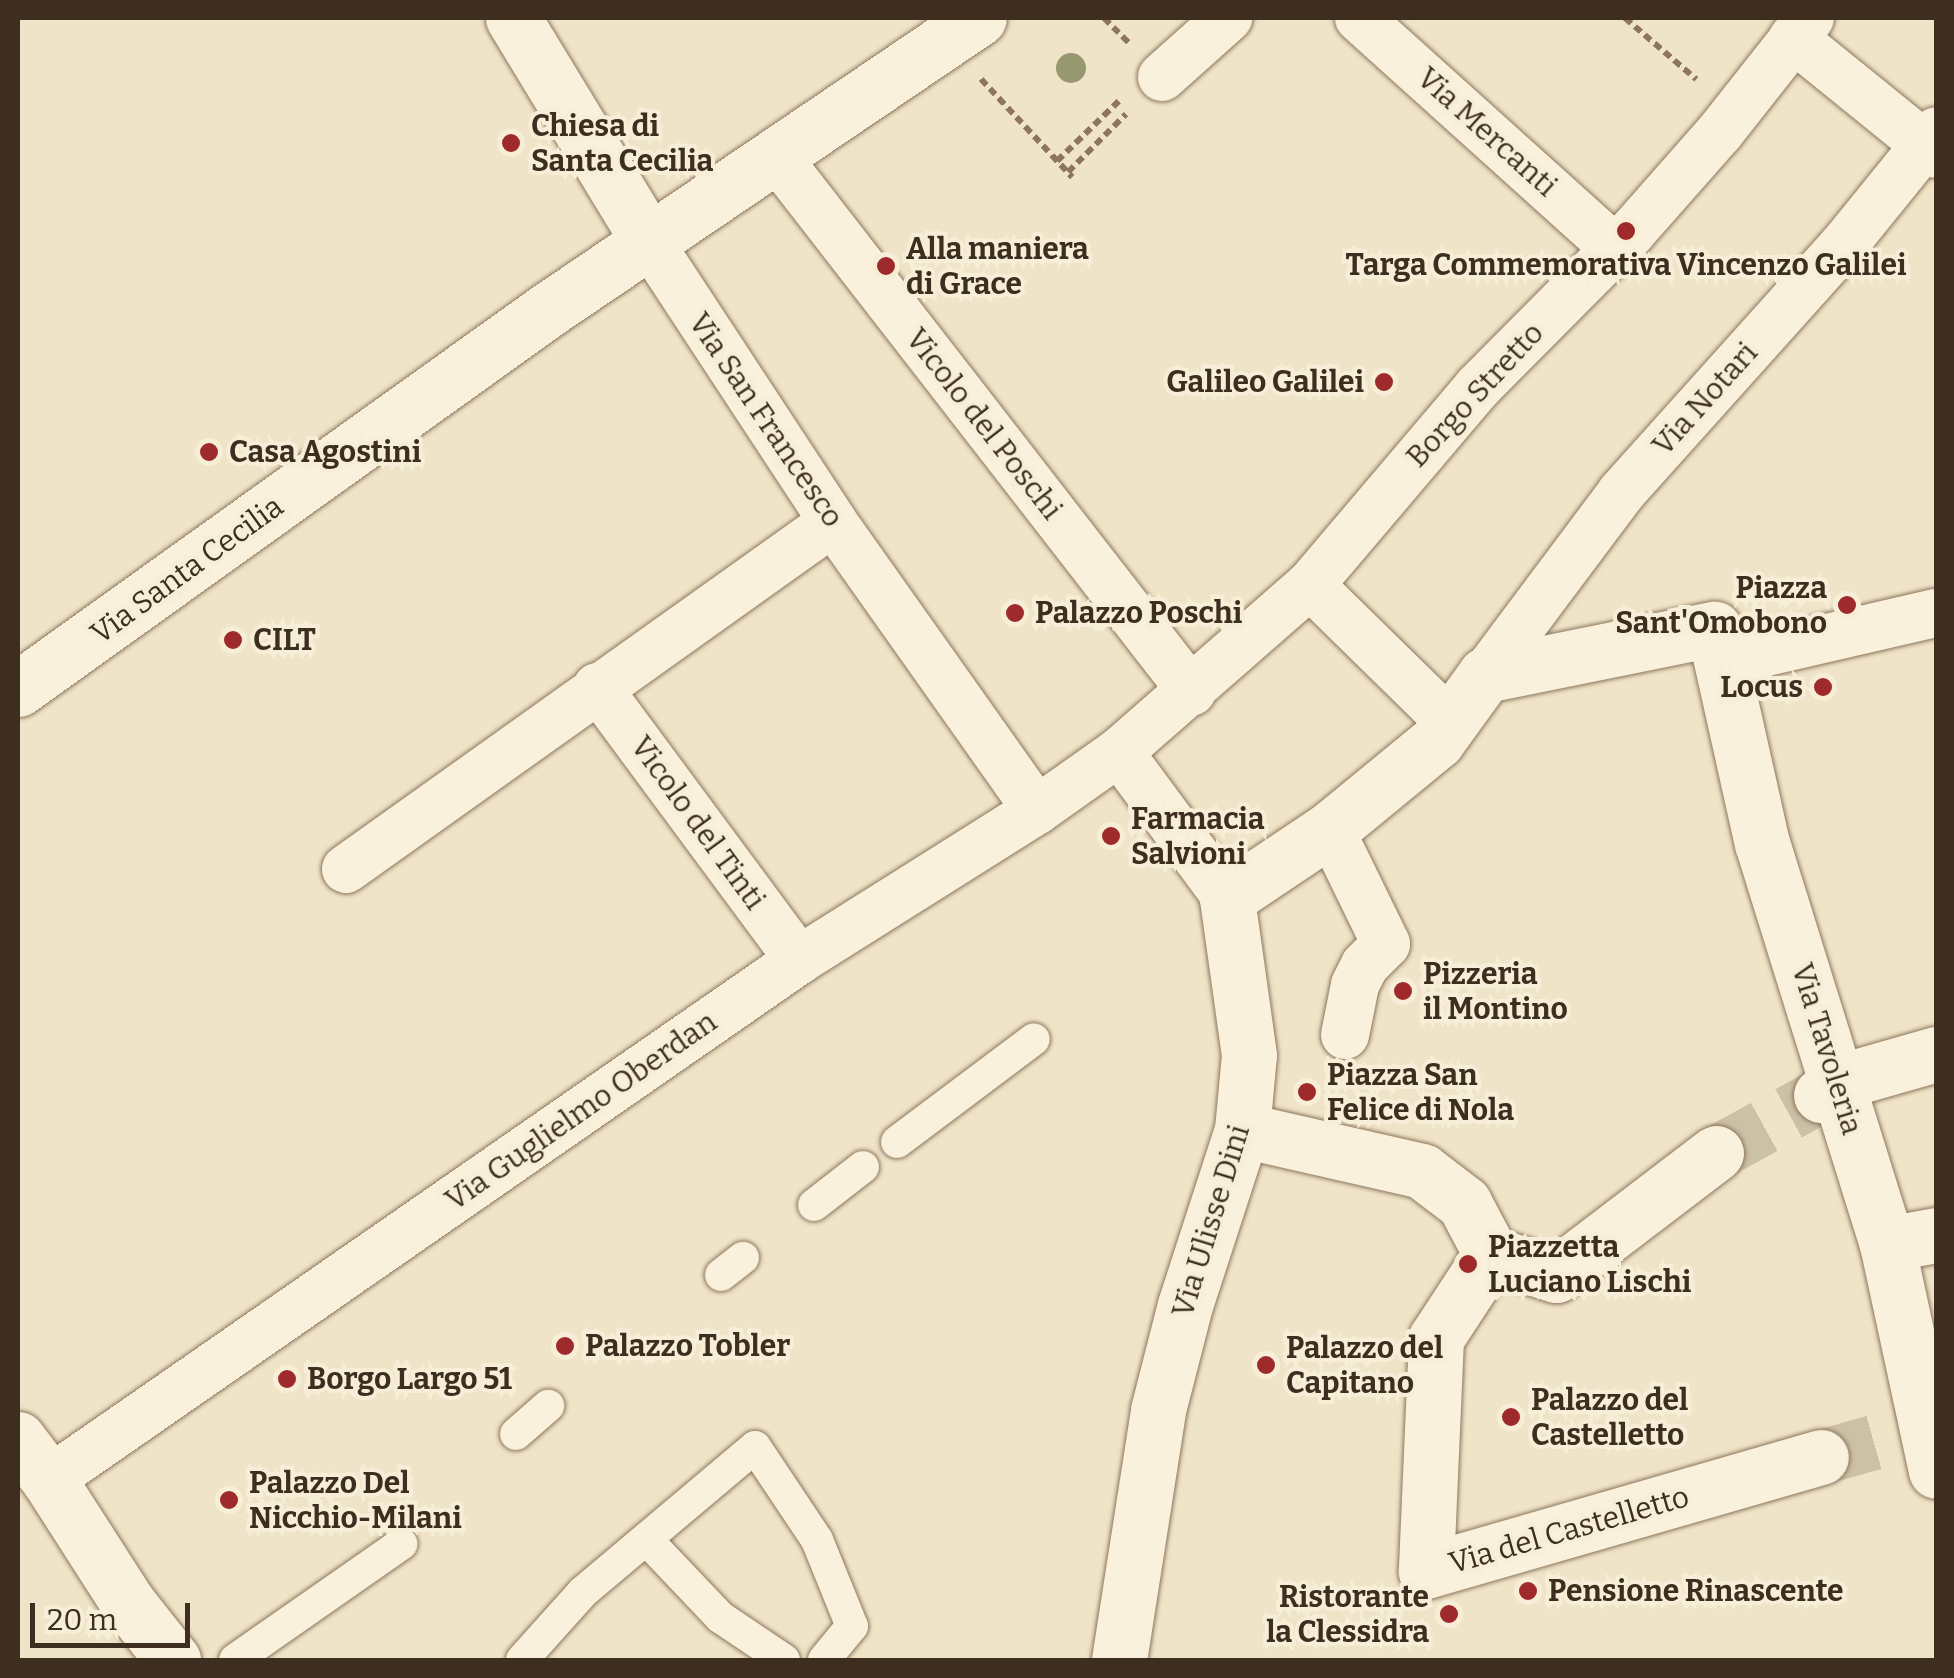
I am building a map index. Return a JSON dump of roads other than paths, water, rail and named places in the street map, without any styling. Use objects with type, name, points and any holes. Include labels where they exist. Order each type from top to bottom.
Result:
[{"type":"street","name":"Via San Francesco","points":[[513,18],[648,240],[833,522],[1038,810]]},
{"type":"street","points":[[1140,93],[1228,18]]},
{"type":"street","name":"Via Mercanti","points":[[1359,18],[1614,248]]},
{"type":"street","points":[[1800,26],[1932,144]]},
{"type":"street","name":"Borgo Stretto","points":[[1120,752],[1310,585],[1478,387],[1614,248],[1735,112],[1800,26]]},
{"type":"street","name":"Via Santa Cecilia","points":[[18,689],[648,240],[962,29]]},
{"type":"street","name":"Via Notari","points":[[1485,675],[1621,493],[1932,144]]},
{"type":"street","name":"Vicolo del Poschi","points":[[776,156],[1192,692]]},
{"type":"street","points":[[346,869],[597,686],[833,522]]},
{"type":"street","points":[[1310,585],[1452,724]]},
{"type":"street","points":[[1215,907],[1330,829],[1452,724],[1485,675],[1936,613]]},
{"type":"street","name":"Via Tavoleria","points":[[1716,646],[1762,843],[1830,1088],[1912,1240],[1925,1440]]},
{"type":"street","name":"Vicolo del Tinti","points":[[597,686],[798,960]]},
{"type":"street","name":"Via Guglielmo Oberdan","points":[[28,1473],[798,960],[1038,810],[1120,752]]},
{"type":"street","name":"Via Ulisse Dini","points":[[1119,1660],[1158,1410],[1185,1305],[1242,1130],[1249,1055],[1215,907],[1120,752]]},
{"type":"street","points":[[1330,829],[1386,944],[1365,965],[1355,985],[1345,1035]]},
{"type":"street","points":[[1830,1088],[1936,1054]]},
{"type":"street","points":[[1242,1130],[1422,1171],[1464,1203],[1490,1254],[1556,1274],[1716,1153]]},
{"type":"street","name":"Via del Castelletto","points":[[1490,1254],[1436,1338],[1426,1571],[1821,1457]]},
{"type":"street","points":[[28,1473],[154,1656]]},
{"type":"lane","points":[[897,1142],[1034,1039]]},
{"type":"lane","points":[[814,1204],[863,1167]]},
{"type":"lane","points":[[516,1434],[548,1406]]},
{"type":"lane","points":[[522,1660],[583,1592],[754,1448],[818,1540],[852,1626],[824,1660]]},
{"type":"lane","points":[[646,1539],[720,1617],[784,1660]]},
{"type":"lane","points":[[235,1660],[400,1544]]},
{"type":"tunnel","points":[[1716,1153],[1821,1095]]},
{"type":"tunnel","points":[[1821,1457],[1902,1434]]},
{"type":"place","name":"Chiesa di Santa Cecilia","points":[[511,143]]},
{"type":"place","name":"Targa Commemorativa Vincenzo Galilei","points":[[1626,231]]},
{"type":"place","name":"Alla maniera di Grace","points":[[886,266]]},
{"type":"place","name":"Galileo Galilei","points":[[1384,382]]},
{"type":"place","name":"Casa Agostini","points":[[209,452]]},
{"type":"place","name":"Piazza Sant'Omobono","points":[[1847,605]]},
{"type":"place","name":"Palazzo Poschi","points":[[1015,613]]},
{"type":"place","name":"CILT","points":[[233,640]]},
{"type":"place","name":"Locus","points":[[1823,687]]},
{"type":"place","name":"Farmacia Salvioni","points":[[1111,836]]},
{"type":"place","name":"Pizzeria il Montino","points":[[1403,991]]},
{"type":"place","name":"Piazza San Felice di Nola","points":[[1307,1092]]},
{"type":"place","name":"Piazzetta Luciano Lischi","points":[[1468,1264]]},
{"type":"place","name":"Palazzo Tobler","points":[[565,1346]]},
{"type":"place","name":"Palazzo del Capitano","points":[[1266,1365]]},
{"type":"place","name":"Borgo Largo 51","points":[[287,1379]]},
{"type":"place","name":"Palazzo del Castelletto","points":[[1511,1417]]},
{"type":"place","name":"Palazzo Del Nicchio-Milani","points":[[229,1500]]},
{"type":"place","name":"Pensione Rinascente","points":[[1528,1591]]},
{"type":"place","name":"Ristorante la Clessidra","points":[[1449,1614]]}]
